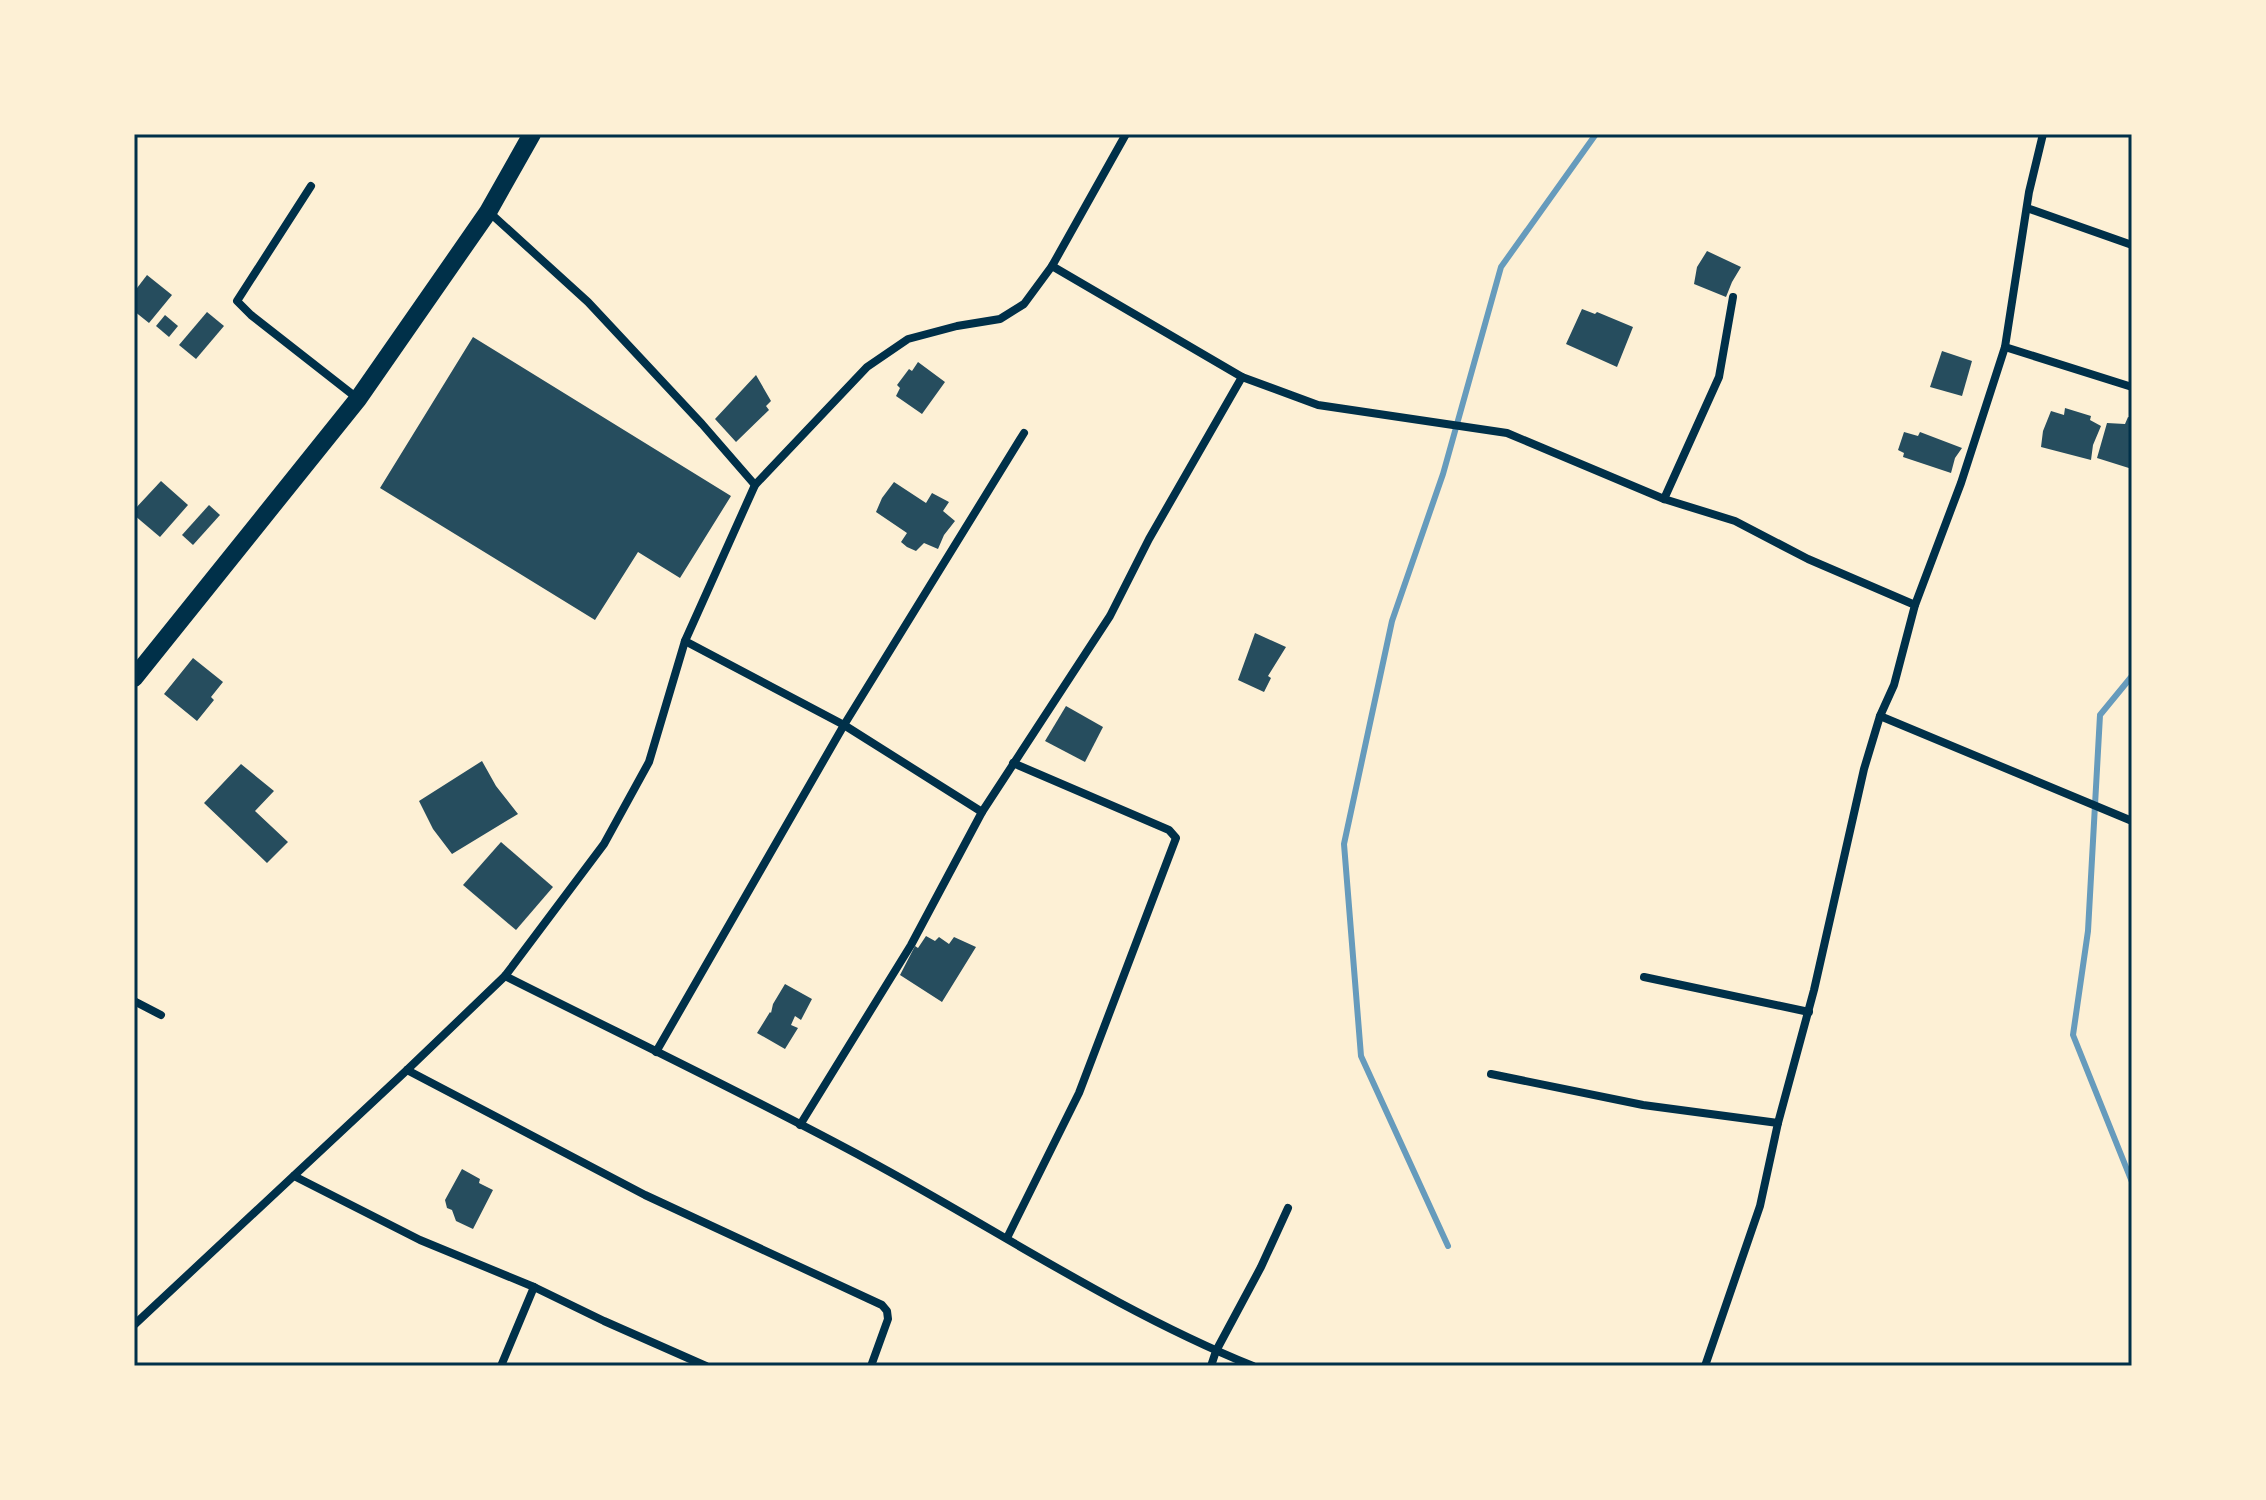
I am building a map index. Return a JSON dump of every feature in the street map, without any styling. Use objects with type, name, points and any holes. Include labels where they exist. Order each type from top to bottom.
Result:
[{"type":"main road","points":[[134,678],[358,399],[488,212],[532,134]]},
{"type":"street","points":[[134,1325],[505,976],[604,844],[649,762],[685,641],[755,485],[867,367],[908,339],[1000,319],[1024,304],[1052,266],[1126,134]]},
{"type":"street","points":[[1705,1366],[1760,1206],[1778,1123],[1809,1012],[1864,769],[1880,716],[1894,685],[1915,605],[1961,483],[2005,347],[2027,208],[2043,134]]},
{"type":"street","points":[[311,186],[237,301],[358,399]]},
{"type":"street","points":[[2027,208],[2132,245]]},
{"type":"street","points":[[488,212],[588,302],[755,485]]},
{"type":"street","points":[[1052,266],[1242,377],[1318,405],[1507,433],[1664,499],[1735,521],[1808,559],[1915,605]]},
{"type":"street","points":[[1664,499],[1719,377],[1733,297]]},
{"type":"street","points":[[2005,347],[2132,387]]},
{"type":"street","points":[[800,1125],[911,945],[982,812],[1110,616],[1149,539],[1242,377]]},
{"type":"street","points":[[656,1052],[844,725],[1024,433]]},
{"type":"street","points":[[685,641],[844,725],[982,812]]},
{"type":"street","points":[[1880,716],[2132,821]]},
{"type":"street","points":[[1007,1238],[1079,1093],[1176,838],[1169,830],[1013,763]]},
{"type":"street","points":[[505,976],[867,1159],[1134,1312],[1253,1366]]},
{"type":"street","points":[[1644,977],[1809,1012]]},
{"type":"street","points":[[134,1001],[161,1015]]},
{"type":"street","points":[[407,1070],[645,1195],[882,1305],[888,1319],[871,1366]]},
{"type":"street","points":[[1491,1074],[1643,1105],[1778,1123]]},
{"type":"street","points":[[294,1176],[420,1240],[534,1287],[706,1366]]},
{"type":"street","points":[[1211,1366],[1288,1208]]},
{"type":"street","points":[[501,1366],[534,1287]]},
{"type":"building","points":[[1707,251],[1741,267],[1726,297],[1694,284],[1697,267]]},
{"type":"building","points":[[147,275],[172,295],[149,323],[134,311],[134,292]]},
{"type":"building","points":[[1582,309],[1633,327],[1617,367],[1566,344]]},
{"type":"building","points":[[207,312],[224,326],[196,359],[179,345]]},
{"type":"building","points":[[165,315],[178,326],[169,337],[156,326]]},
{"type":"building","points":[[473,337],[731,496],[680,578],[638,552],[595,620],[380,488]]},
{"type":"building","points":[[1942,351],[1972,361],[1962,396],[1930,387]]},
{"type":"building","points":[[918,362],[945,382],[922,414],[896,396],[900,388],[897,385]]},
{"type":"building","points":[[756,375],[771,401],[766,406],[769,410],[736,442],[715,419]]},
{"type":"building","points":[[2065,408],[2091,416],[2090,420],[2101,426],[2091,460],[2041,447],[2051,411],[2064,415]]},
{"type":"building","points":[[2128,417],[2132,418],[2132,469],[2097,458],[2107,423],[2125,424]]},
{"type":"building","points":[[1904,432],[1918,436],[1920,432],[1962,448],[1951,473],[1903,457],[1904,453],[1898,450]]},
{"type":"building","points":[[161,481],[188,505],[160,537],[134,515],[134,510]]},
{"type":"building","points":[[894,482],[926,503],[932,493],[949,502],[943,511],[955,521],[938,549],[924,543],[916,551],[907,547],[901,542],[907,533],[876,512]]},
{"type":"building","points":[[209,505],[220,515],[193,545],[182,535]]},
{"type":"building","points":[[1255,633],[1286,647],[1268,676],[1271,678],[1264,692],[1238,680]]},
{"type":"building","points":[[193,658],[223,682],[211,697],[214,700],[197,721],[164,694]]},
{"type":"building","points":[[1066,706],[1103,727],[1085,762],[1045,741]]},
{"type":"building","points":[[482,761],[496,786],[518,814],[452,854],[433,829],[419,801]]},
{"type":"building","points":[[241,764],[274,791],[255,811],[288,842],[267,863],[204,803]]},
{"type":"building","points":[[501,842],[553,887],[516,930],[463,885]]},
{"type":"building","points":[[926,936],[935,941],[939,937],[949,944],[954,937],[976,947],[942,1002],[900,975],[915,946],[918,948]]},
{"type":"building","points":[[785,984],[812,999],[801,1020],[795,1016],[791,1025],[798,1028],[785,1049],[757,1033]]},
{"type":"building","points":[[462,1169],[493,1190],[473,1229],[456,1221],[445,1200]]},
{"type":"waterway","points":[[1448,1246],[1361,1056],[1344,844],[1392,621],[1443,474],[1501,267],[1596,134]]},
{"type":"waterway","points":[[2132,676],[2100,715],[2088,931],[2073,1035],[2132,1182]]}]
